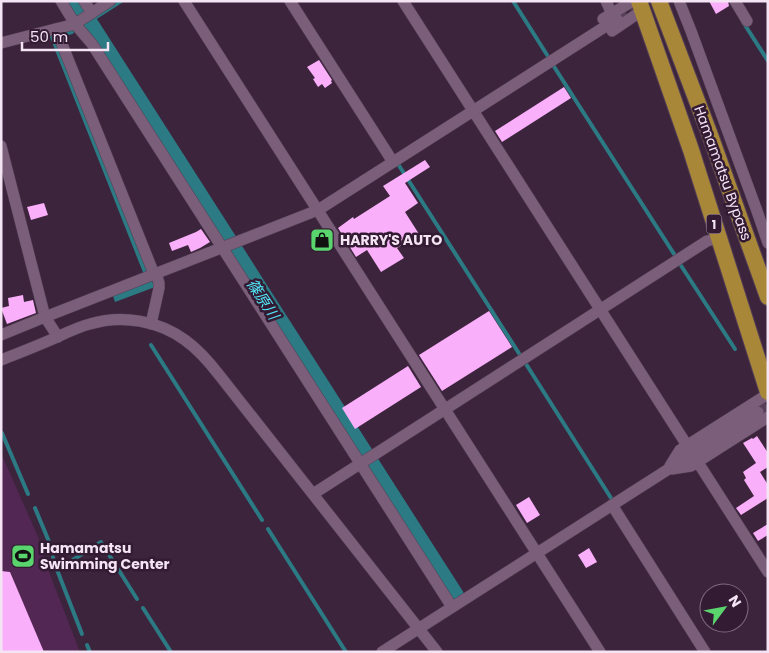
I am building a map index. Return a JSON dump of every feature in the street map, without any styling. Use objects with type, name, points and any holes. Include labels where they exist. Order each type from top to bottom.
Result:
[{"type":"highway","name":"1","points":[[659,1],[678,49]]},
{"type":"highway","points":[[666,1],[678,49]]},
{"type":"highway","name":"Hamamatsu Bypass","points":[[635,5],[659,56],[691,150],[768,393]]},
{"type":"highway","name":"Hamamatsu Bypass","points":[[678,49],[768,297]]},
{"type":"street","points":[[61,1],[92,44],[226,246],[364,461],[452,607]]},
{"type":"street","points":[[84,1],[90,14]]},
{"type":"street","points":[[1,43],[77,22],[110,1]]},
{"type":"street","points":[[184,1],[600,652]]},
{"type":"street","points":[[290,1],[392,162]]},
{"type":"street","points":[[403,1],[768,572]]},
{"type":"street","points":[[606,1],[614,17]]},
{"type":"street","points":[[679,1],[695,40],[768,243]]},
{"type":"street","points":[[735,1],[748,21]]},
{"type":"street","points":[[560,55],[581,50],[635,5]]},
{"type":"street","points":[[1,335],[318,210],[560,55],[574,38],[635,5]]},
{"type":"street","points":[[56,29],[159,283],[151,324]]},
{"type":"street","points":[[1,146],[45,317],[58,337]]},
{"type":"street","points":[[757,211],[768,204]]},
{"type":"street","points":[[757,211],[768,230]]},
{"type":"street","points":[[313,494],[600,310],[708,242],[719,238]]},
{"type":"street","points":[[1,360],[90,324],[102,321],[127,320],[151,324],[185,340],[210,363],[437,652]]},
{"type":"street","points":[[668,469],[691,466],[692,454],[768,393]]},
{"type":"street","points":[[382,652],[668,469],[680,450],[692,454],[763,414]]},
{"type":"street","points":[[612,505],[706,652]]},
{"type":"shaded area","points":[[152,281],[155,287],[115,302],[113,296]]},
{"type":"shaded area","name":"Hamamatsu Swimming Center","points":[[1,453],[42,546],[47,567],[80,652],[1,652]]},
{"type":"building","points":[[709,1],[728,1],[729,6],[716,14]]},
{"type":"building","points":[[319,60],[332,80],[332,83],[325,88],[322,84],[318,87],[313,79],[315,78],[307,67]]},
{"type":"building","points":[[564,87],[571,98],[502,142],[495,131]]},
{"type":"building","points":[[425,160],[430,167],[405,183],[418,203],[405,212],[419,234],[397,248],[404,258],[381,272],[367,250],[356,257],[338,228],[353,217],[354,219],[390,196],[383,186]]},
{"type":"building","points":[[44,203],[48,215],[31,220],[27,207]]},
{"type":"building","points":[[201,229],[210,242],[191,252],[188,245],[172,251],[169,243]]},
{"type":"building","name":"HARRY'S AUTO","points":[[321,230],[331,246],[321,252],[311,236]]},
{"type":"building","points":[[23,295],[24,302],[33,300],[36,313],[7,324],[1,308],[9,306],[8,298]]},
{"type":"building","points":[[489,311],[512,347],[442,391],[419,355]]},
{"type":"building","points":[[408,366],[421,387],[355,429],[342,408]]},
{"type":"building","points":[[757,436],[768,453],[768,467],[760,472],[768,485],[768,498],[741,515],[736,508],[754,496],[744,480],[746,478],[743,472],[756,463],[743,443]]},
{"type":"building","points":[[529,497],[540,515],[527,523],[516,505]]},
{"type":"building","points":[[768,524],[768,535],[758,541],[753,533]]},
{"type":"building","points":[[589,548],[597,562],[586,568],[578,555]]},
{"type":"building","points":[[1,571],[10,572],[44,652],[1,652]]},
{"type":"waterway","name":"篠原川","points":[[73,1],[454,597]]},
{"type":"waterway","points":[[82,26],[121,1]]},
{"type":"waterway","points":[[513,1],[549,58]]},
{"type":"waterway","points":[[743,22],[768,61]]},
{"type":"waterway","points":[[64,34],[72,32]]},
{"type":"waterway","points":[[53,37],[145,272]]},
{"type":"waterway","points":[[553,65],[676,257]]},
{"type":"waterway","points":[[398,164],[520,355]]},
{"type":"waterway","points":[[680,264],[735,349]]},
{"type":"waterway","points":[[151,345],[262,520]]},
{"type":"waterway","points":[[526,364],[611,498]]},
{"type":"waterway","points":[[2,433],[28,494]]},
{"type":"waterway","points":[[35,508],[51,550]]},
{"type":"waterway","points":[[268,529],[346,652]]},
{"type":"waterway","points":[[57,570],[101,542],[137,599]]},
{"type":"waterway","points":[[53,557],[82,634]]},
{"type":"waterway","points":[[143,608],[171,652]]},
{"type":"waterway","points":[[87,645],[90,652]]},
{"type":"tunnel","points":[[617,19],[645,1]]},
{"type":"tunnel","points":[[758,412],[768,405]]},
{"type":"place","name":"HARRY'S AUTO","points":[[322,240]]},
{"type":"place","name":"Hamamatsu Swimming Center","points":[[23,556]]}]
